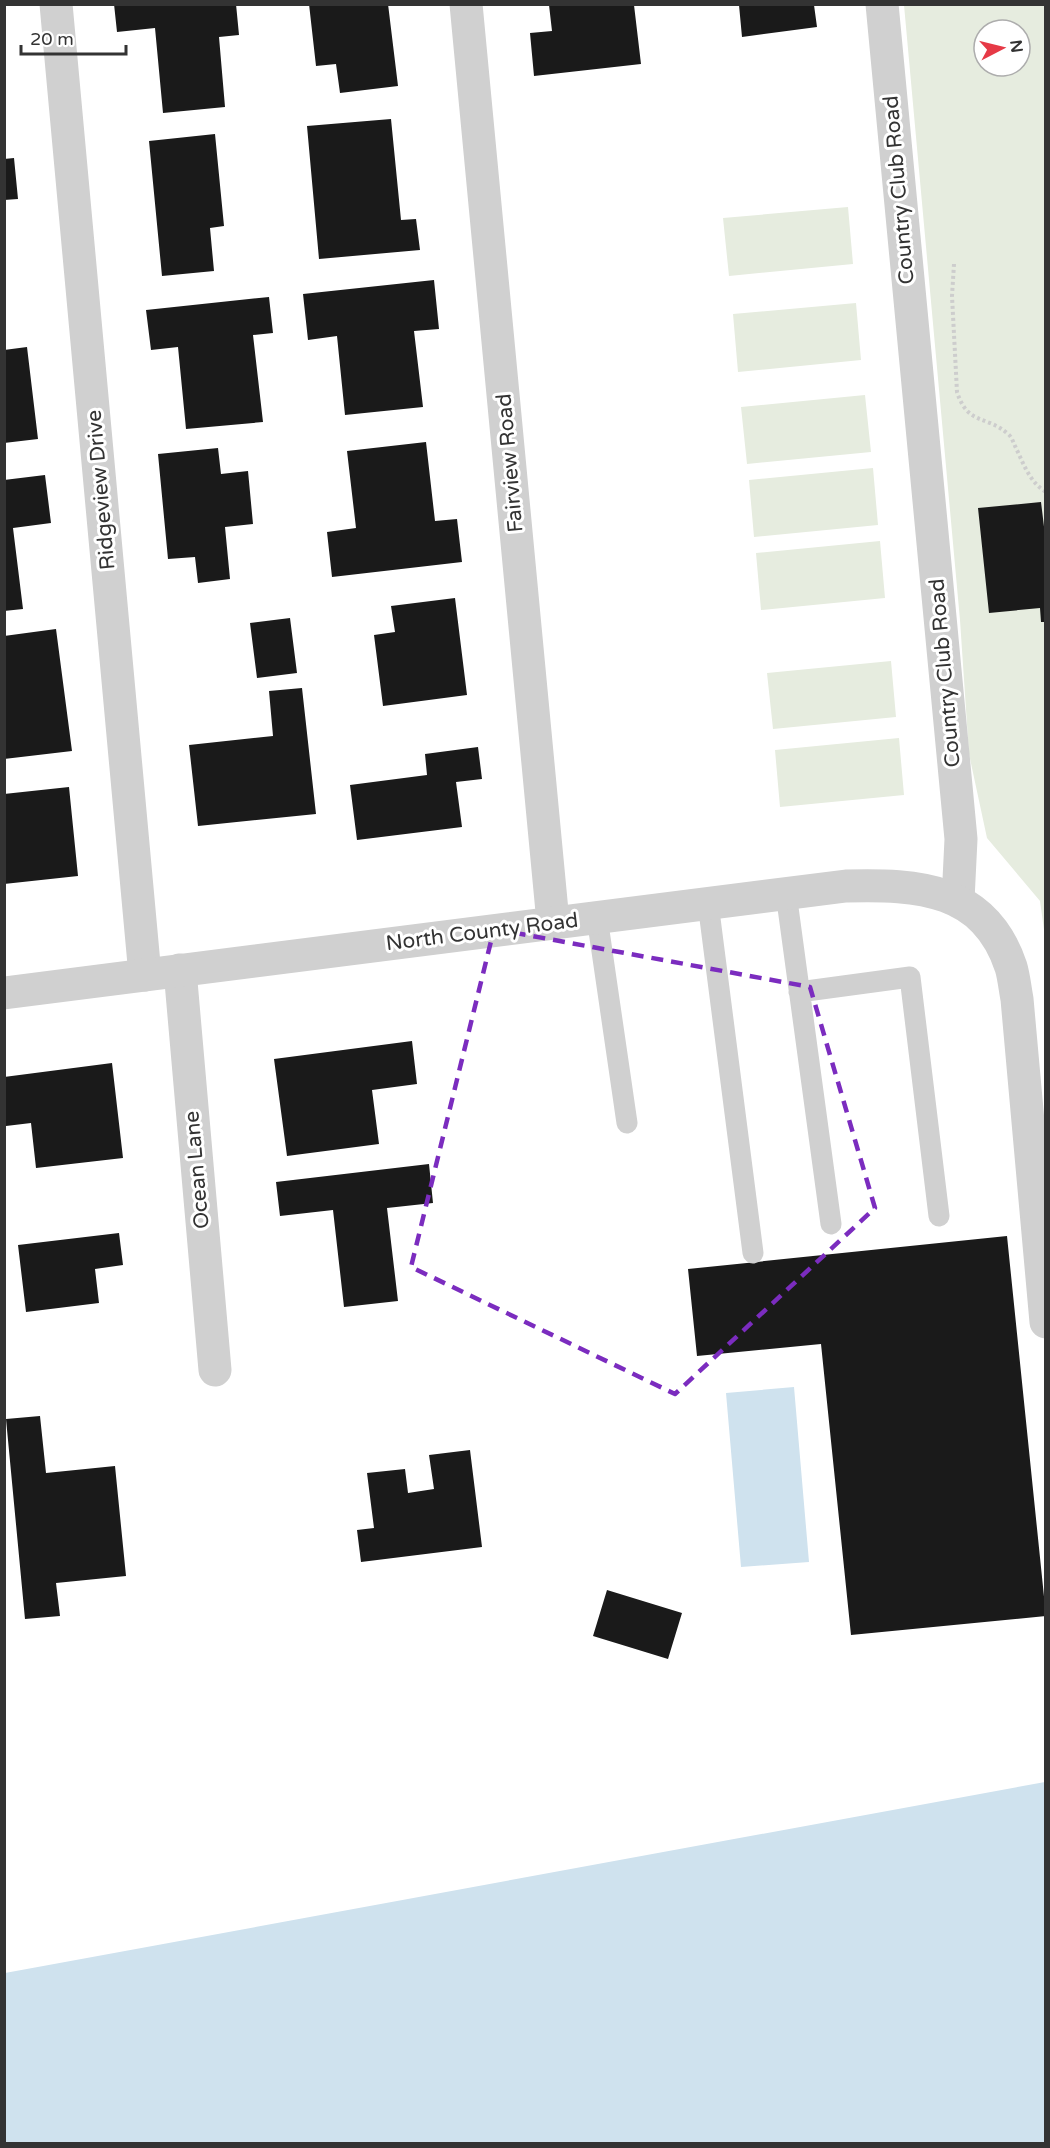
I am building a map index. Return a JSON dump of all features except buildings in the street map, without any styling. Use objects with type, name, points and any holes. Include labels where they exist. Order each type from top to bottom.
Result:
[{"type":"street","name":"Ridgeview Drive","points":[[56,4],[146,975]]},
{"type":"street","name":"Fairview Road","points":[[466,4],[553,922]]},
{"type":"street","name":"Country Club Road","points":[[882,4],[961,839],[958,900]]},
{"type":"street","name":"North County Road","points":[[4,993],[846,886],[904,886],[933,891],[958,900]]},
{"type":"street","points":[[958,900],[977,912],[992,929],[1011,969],[1017,999],[1046,1322]]},
{"type":"street","name":"Ocean Lane","points":[[180,970],[215,1371]]},
{"type":"lane","points":[[786,893],[831,1224]]},
{"type":"lane","points":[[708,903],[753,1253]]},
{"type":"lane","points":[[597,917],[627,1123]]},
{"type":"lane","points":[[799,992],[910,977],[939,1216]]},
{"type":"path","points":[[954,264],[952,296],[957,392],[960,401],[965,411],[1010,435],[1030,477],[1046,492]]},
{"type":"highlighted area","points":[[494,929],[810,987],[875,1208],[675,1394],[411,1267]]},
{"type":"shaded area","points":[[904,5],[1045,5],[1045,937],[1040,901],[987,838],[969,754],[960,620]]},
{"type":"shaded area","points":[[848,207],[853,264],[729,276],[723,218]]},
{"type":"shaded area","points":[[856,303],[861,360],[738,372],[733,314]]},
{"type":"shaded area","points":[[865,395],[871,452],[747,464],[741,407]]},
{"type":"shaded area","points":[[873,468],[878,525],[754,537],[749,480]]},
{"type":"shaded area","points":[[880,541],[885,598],[761,610],[756,553]]},
{"type":"shaded area","points":[[891,661],[896,717],[773,729],[767,673]]},
{"type":"shaded area","points":[[899,738],[904,795],[780,807],[775,750]]},
{"type":"water","points":[[794,1387],[809,1562],[741,1567],[726,1393]]},
{"type":"water","points":[[1045,1782],[1045,2143],[5,2143],[5,1973]]}]
